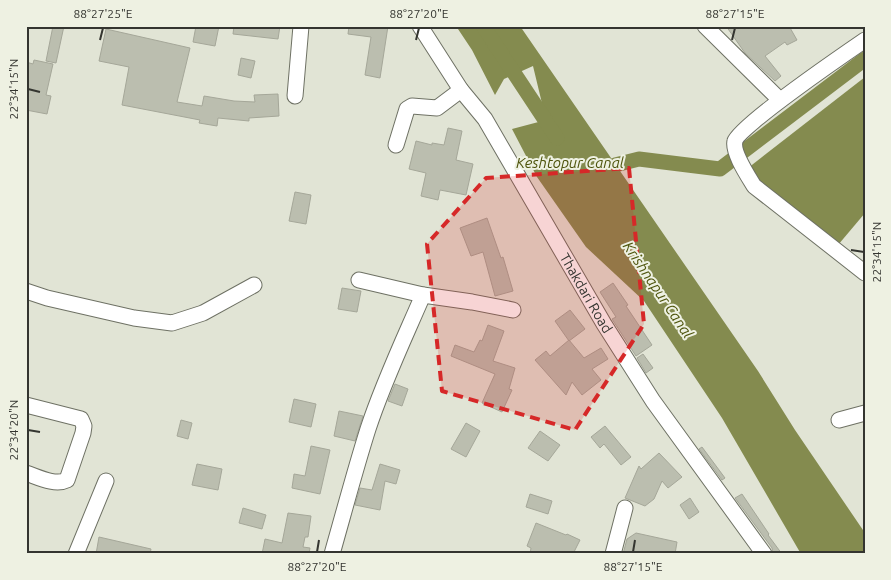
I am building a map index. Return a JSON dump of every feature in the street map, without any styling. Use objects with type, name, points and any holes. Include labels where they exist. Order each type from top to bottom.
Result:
[{"type":"street","points":[[295,96],[301,26]]},
{"type":"street","name":"Thakdari Road","points":[[420,26],[461,90],[485,118],[604,324],[653,401],[764,554]]},
{"type":"street","points":[[705,26],[780,100]]},
{"type":"street","points":[[865,40],[780,100],[737,134],[734,145],[745,171],[754,186],[865,273]]},
{"type":"street","points":[[396,145],[407,109],[412,106],[437,108],[461,90]]},
{"type":"street","points":[[360,280],[422,294],[513,310]]},
{"type":"street","points":[[26,291],[47,298],[134,318],[172,323],[203,313],[254,285]]},
{"type":"street","points":[[332,554],[368,428],[392,363],[414,318],[422,294]]},
{"type":"street","points":[[26,405],[81,419],[84,426],[67,480],[61,483],[54,482],[26,473]]},
{"type":"street","points":[[839,420],[865,413]]},
{"type":"street","points":[[76,554],[106,481]]},
{"type":"street","points":[[613,554],[625,508]]},
{"type":"highlighted area","points":[[629,168],[644,324],[575,430],[442,391],[427,244],[486,178]]},
{"type":"water","name":"Keshtopur Canal","points":[[456,26],[520,26],[758,371],[795,430],[865,533],[865,554],[801,554],[722,418],[644,301],[586,247],[537,177],[512,129],[546,120],[533,66],[504,79],[495,95],[472,50]]},
{"type":"water","points":[[865,77],[865,213],[838,245],[757,184],[748,168]]},
{"type":"building","points":[[53,26],[64,26],[56,63],[46,61]]},
{"type":"building","points":[[196,26],[219,26],[215,46],[193,42]]},
{"type":"building","points":[[234,26],[280,26],[278,39],[233,34]]},
{"type":"building","points":[[349,26],[388,26],[380,78],[365,75],[371,37],[348,34]]},
{"type":"building","points":[[726,26],[789,26],[797,40],[787,45],[785,42],[765,56],[781,76],[775,81],[745,53]]},
{"type":"building","points":[[106,29],[190,48],[177,102],[202,106],[204,96],[255,102],[254,95],[278,94],[279,116],[249,118],[249,121],[218,118],[217,126],[199,123],[200,120],[122,105],[129,67],[99,61]]},
{"type":"building","points":[[241,58],[255,61],[251,78],[238,75]]},
{"type":"building","points":[[34,60],[53,64],[46,95],[51,96],[47,114],[26,110],[26,62],[33,64]]},
{"type":"building","points":[[448,128],[462,131],[456,160],[473,164],[466,195],[440,190],[438,200],[421,196],[426,173],[409,169],[416,141],[432,145],[432,143],[444,145]]},
{"type":"building","points":[[295,192],[311,195],[306,224],[289,221]]},
{"type":"building","points":[[487,218],[501,258],[503,257],[513,291],[495,296],[483,252],[471,256],[460,228]]},
{"type":"building","points":[[613,283],[652,345],[636,356],[612,319],[616,317],[600,292]]},
{"type":"building","points":[[342,288],[361,291],[357,312],[338,309]]},
{"type":"building","points":[[570,310],[585,329],[569,341],[555,321]]},
{"type":"building","points":[[488,325],[504,331],[493,361],[515,368],[509,389],[512,390],[502,412],[482,403],[495,374],[451,356],[455,345],[474,352],[480,340],[482,341]]},
{"type":"building","points":[[569,340],[584,358],[601,348],[608,359],[592,369],[601,380],[582,395],[572,382],[566,395],[535,360],[546,351],[550,356]]},
{"type":"building","points":[[643,354],[653,368],[646,373],[637,358]]},
{"type":"building","points":[[395,384],[408,389],[402,406],[388,401]]},
{"type":"building","points":[[294,399],[316,404],[311,427],[289,422]]},
{"type":"building","points":[[339,411],[363,416],[355,441],[334,436]]},
{"type":"building","points":[[181,420],[192,423],[188,439],[177,436]]},
{"type":"building","points":[[466,423],[480,431],[466,457],[451,449]]},
{"type":"building","points":[[605,426],[631,457],[621,465],[604,444],[600,448],[591,437]]},
{"type":"building","points":[[540,431],[560,445],[548,461],[528,448]]},
{"type":"building","points":[[311,446],[330,450],[320,494],[292,488],[294,474],[305,476]]},
{"type":"building","points":[[702,447],[725,478],[722,480],[699,449]]},
{"type":"building","points":[[659,453],[682,477],[668,488],[662,481],[654,499],[645,506],[625,498],[639,466],[641,469]]},
{"type":"building","points":[[197,464],[222,469],[218,490],[192,485]]},
{"type":"building","points":[[380,464],[400,470],[396,484],[385,481],[380,510],[355,505],[360,488],[372,490]]},
{"type":"building","points":[[530,494],[552,501],[548,514],[526,507]]},
{"type":"building","points":[[742,494],[782,554],[773,554],[772,548],[735,498]]},
{"type":"building","points":[[690,498],[699,512],[689,519],[680,505]]},
{"type":"building","points":[[243,508],[266,515],[262,529],[239,523]]},
{"type":"building","points":[[288,513],[311,516],[308,537],[305,537],[303,547],[310,548],[309,554],[262,554],[265,539],[282,543]]},
{"type":"building","points":[[536,523],[580,540],[573,554],[530,554],[531,548],[527,546]]},
{"type":"building","points":[[636,533],[677,542],[675,554],[623,554],[627,539]]},
{"type":"building","points":[[99,537],[151,549],[150,554],[96,554]]},
{"type":"waterway","name":"Krishnapur Canal","points":[[483,26],[557,138]]},
{"type":"waterway","points":[[615,165],[639,159],[720,169],[865,59]]}]
